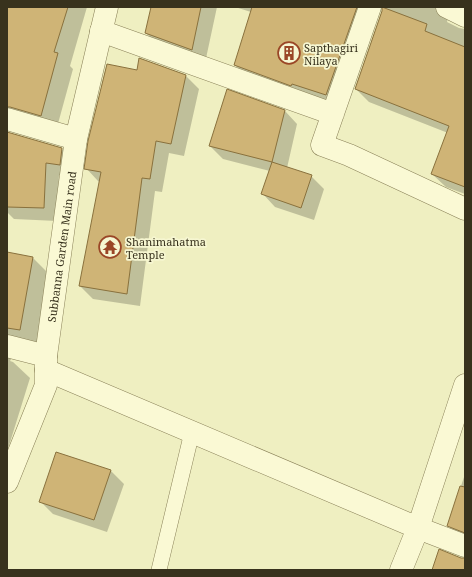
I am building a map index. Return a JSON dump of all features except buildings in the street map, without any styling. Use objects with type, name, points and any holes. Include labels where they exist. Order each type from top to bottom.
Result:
[{"type":"street","name":"Subbanna Garden Main road","points":[[7,482],[46,385],[46,363],[76,139],[107,7]]},
{"type":"street","points":[[370,7],[322,144],[465,209]]},
{"type":"street","points":[[447,7],[465,16]]},
{"type":"street","points":[[101,32],[333,114]]},
{"type":"street","points":[[7,119],[76,139]]},
{"type":"street","points":[[7,346],[192,432],[418,528],[465,546]]},
{"type":"street","points":[[401,570],[418,528],[465,384]]},
{"type":"lane","points":[[159,570],[192,432]]},
{"type":"place","name":"Sapthagiri Nilaya","points":[[289,53]]},
{"type":"place","name":"Shanimahatma Temple","points":[[110,247]]}]
